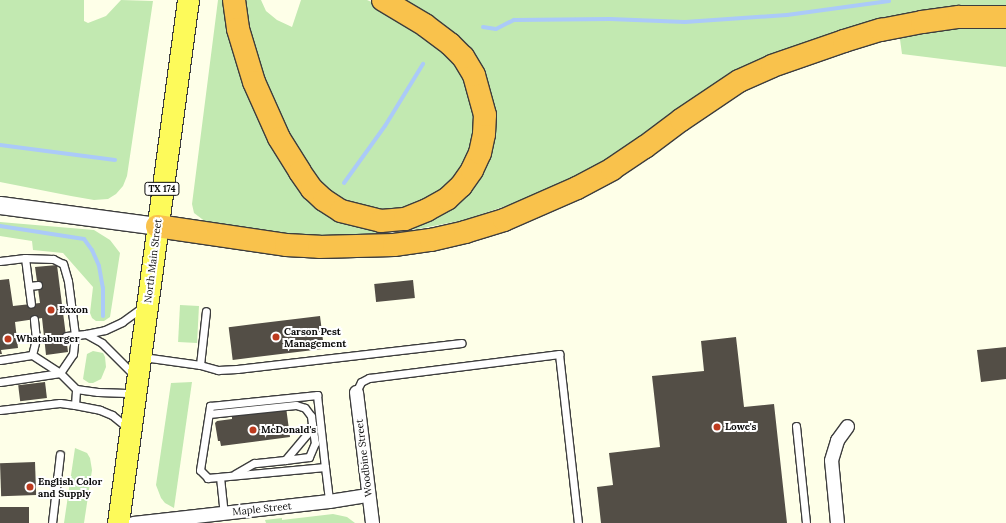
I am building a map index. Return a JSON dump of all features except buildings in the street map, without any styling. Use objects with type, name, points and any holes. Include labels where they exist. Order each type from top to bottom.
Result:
[{"type":"highway","points":[[234,0],[238,29],[254,82],[279,138],[300,172],[312,189],[324,200],[341,211],[381,221],[405,219],[427,210],[446,199],[461,186],[472,170],[480,153],[484,134],[485,115],[474,75],[463,57],[450,44],[425,25],[383,0]]},
{"type":"highway","points":[[157,226],[286,245],[320,247],[394,245],[431,240],[504,220],[577,188],[612,169],[645,147],[686,116],[739,81],[772,66],[852,39],[922,22],[959,17],[1006,17]]},
{"type":"main road","name":"North Main Street","points":[[118,523],[188,0]]},
{"type":"street","points":[[0,206],[157,226]]},
{"type":"street","name":"Woodbine Street","points":[[356,392],[372,523]]},
{"type":"street","points":[[837,523],[831,460],[837,440],[847,426]]},
{"type":"street","name":"Maple Street","points":[[133,523],[220,517],[368,495]]},
{"type":"lane","points":[[0,261],[26,258],[53,259],[61,262],[68,281],[75,335],[73,354],[60,373],[0,382]]},
{"type":"lane","points":[[26,258],[32,304]]},
{"type":"lane","points":[[59,282],[68,281]]},
{"type":"lane","points":[[29,286],[38,285]]},
{"type":"lane","points":[[66,336],[105,330],[122,322],[147,305]]},
{"type":"lane","points":[[200,365],[206,311]]},
{"type":"lane","points":[[32,356],[36,339],[34,319]]},
{"type":"lane","points":[[86,334],[102,343],[137,386]]},
{"type":"lane","points":[[36,339],[44,338]]},
{"type":"lane","points":[[140,357],[200,365],[218,370],[461,343]]},
{"type":"lane","points":[[356,392],[361,382],[369,378],[559,354],[578,523]]},
{"type":"lane","points":[[0,360],[32,356],[60,373],[76,389],[98,392],[137,386]]},
{"type":"lane","points":[[75,405],[76,389]]},
{"type":"lane","points":[[325,467],[208,478],[200,470],[210,406],[317,395],[329,501]]},
{"type":"lane","points":[[0,410],[60,403],[75,405],[100,410],[112,415],[124,423],[131,433]]},
{"type":"lane","points":[[209,414],[296,405],[305,408],[311,416],[315,443],[309,457],[303,459],[254,463],[232,476]]},
{"type":"lane","points":[[285,460],[307,434],[312,424]]},
{"type":"lane","points":[[796,426],[806,523]]},
{"type":"lane","points":[[52,523],[60,454]]},
{"type":"lane","points":[[220,477],[220,517]]},
{"type":"green space","points":[[0,0],[84,0],[84,21],[88,23],[106,16],[121,0],[153,1],[127,176],[123,186],[116,194],[108,199],[94,200],[0,182]]},
{"type":"green space","points":[[218,0],[225,0],[280,156],[277,158],[286,170],[327,211],[435,214],[493,123],[429,15],[404,0],[1006,0],[1006,7],[877,21],[848,28],[800,44],[752,65],[600,164],[544,193],[464,220],[418,229],[360,235],[323,236],[283,234],[206,222],[194,213],[192,204]]},
{"type":"green space","points":[[239,0],[261,0],[266,11],[277,20],[292,27],[301,0],[367,0],[374,3],[459,62],[476,122],[470,152],[453,178],[442,189],[412,206],[384,210],[368,209],[338,198],[322,187],[280,127]]},
{"type":"green space","points":[[1006,23],[1006,67],[902,54],[899,32]]},
{"type":"green space","points":[[0,222],[94,230],[110,240],[120,253],[110,317],[104,321],[96,321],[92,318],[90,313],[93,287],[63,253],[33,250],[32,241],[0,236]]},
{"type":"green space","points":[[180,305],[199,306],[197,343],[178,342]]},
{"type":"green space","points":[[93,351],[103,353],[106,367],[101,379],[93,383],[89,383],[83,379],[87,354]]},
{"type":"green space","points":[[192,382],[174,508],[165,503],[161,498],[156,485],[171,383]]},
{"type":"green space","points":[[75,448],[87,453],[90,458],[92,470],[84,523],[64,523]]},
{"type":"green space","points":[[333,514],[347,517],[355,523],[266,523],[265,520],[282,518],[282,520]]},
{"type":"waterway","points":[[483,27],[496,29],[514,20],[610,19],[685,22],[787,15],[889,1]]},
{"type":"waterway","points":[[344,183],[385,126],[423,64]]},
{"type":"waterway","points":[[0,145],[115,160]]},
{"type":"waterway","points":[[0,226],[84,239],[92,250],[99,266],[103,288],[103,316]]},
{"type":"place","name":"Exxon","points":[[51,310]]},
{"type":"place","name":"Carson Pest Management","points":[[276,337]]},
{"type":"place","name":"Whataburger","points":[[8,339]]},
{"type":"place","name":"Lowe's","points":[[717,427]]},
{"type":"place","name":"McDonald's","points":[[253,430]]},
{"type":"place","name":"English Color and Supply","points":[[30,487]]}]
